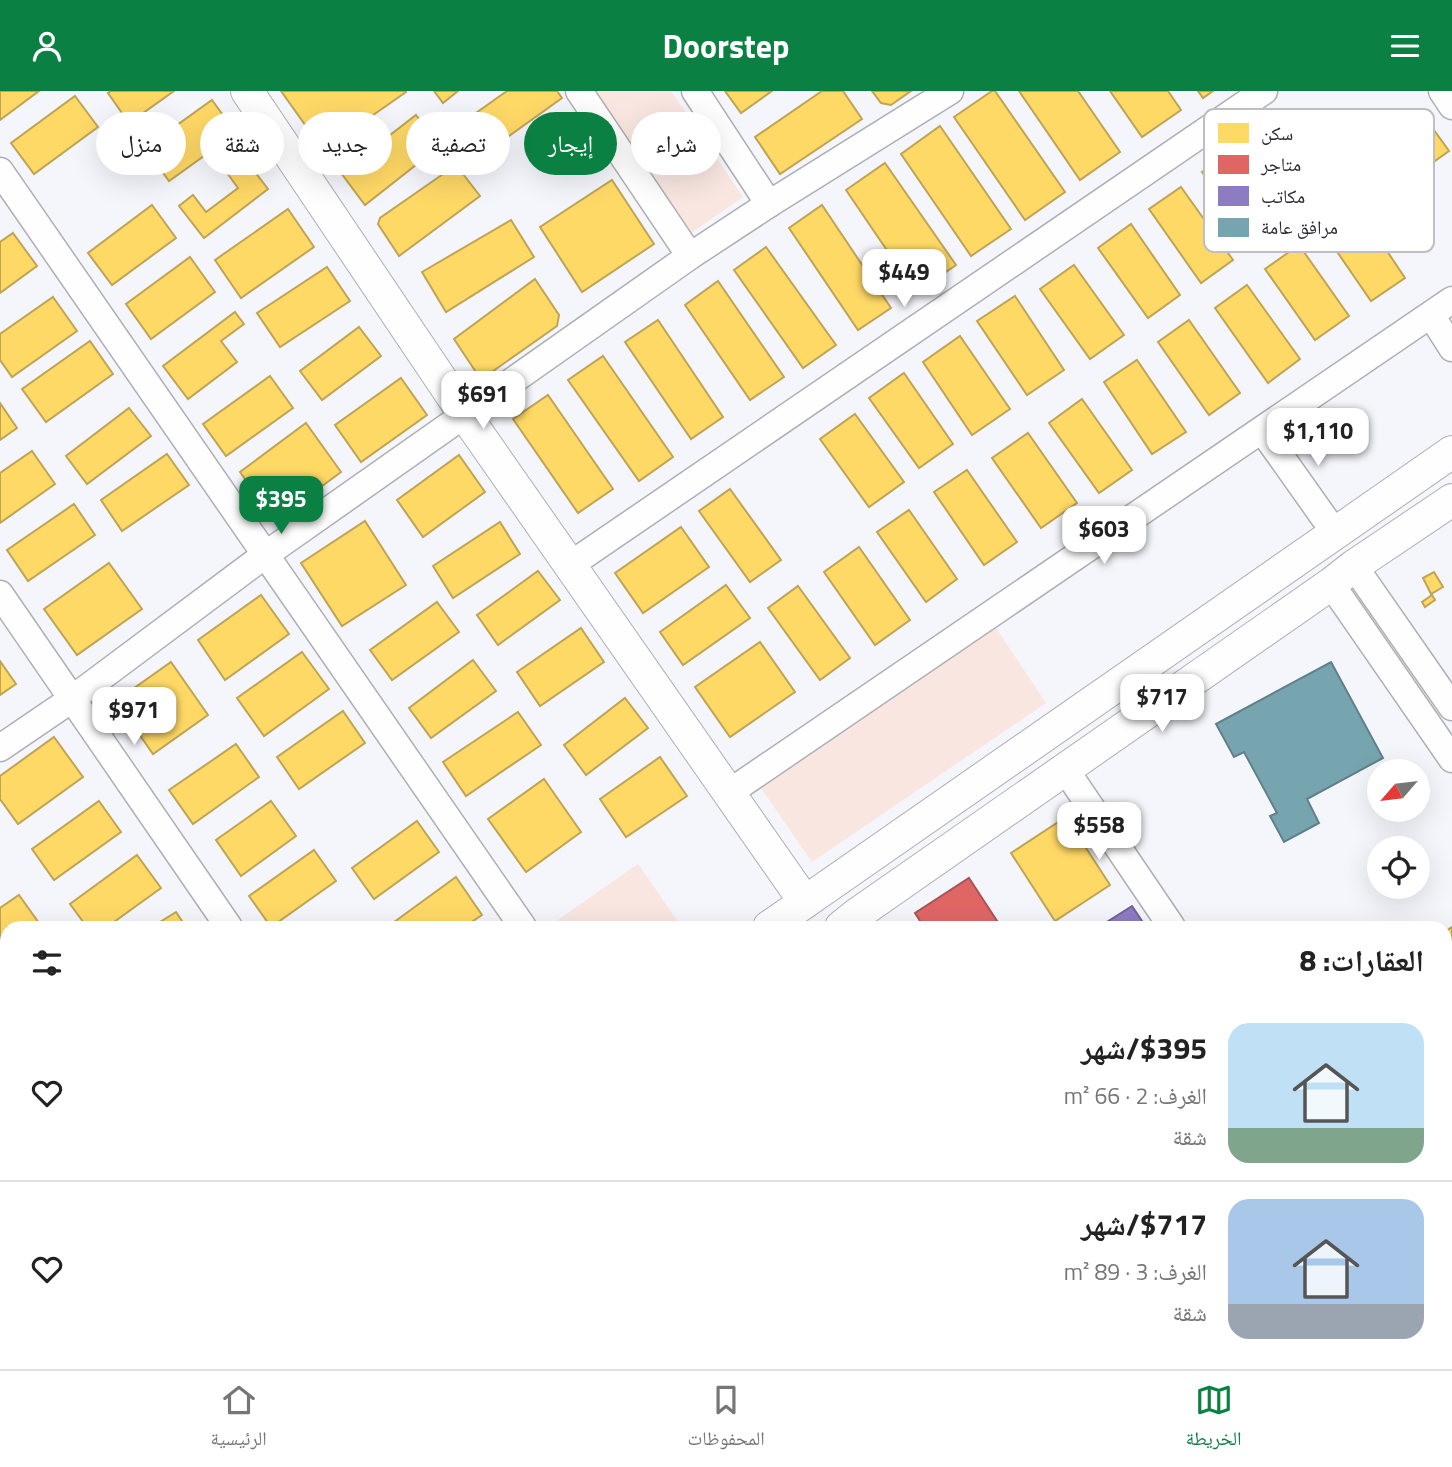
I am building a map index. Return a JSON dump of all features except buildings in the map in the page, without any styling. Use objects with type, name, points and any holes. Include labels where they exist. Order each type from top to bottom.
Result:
[{"type":"street","points":[[247,91],[465,415],[805,902]]},
{"type":"street","points":[[579,91],[690,256]]},
{"type":"street","points":[[695,91],[769,204]]},
{"type":"street","points":[[0,748],[72,699],[265,555],[690,256],[950,91]]},
{"type":"street","points":[[1238,109],[1264,91]]},
{"type":"street","points":[[1442,91],[1452,106]]},
{"type":"street","points":[[570,565],[1204,132]]},
{"type":"street","points":[[0,171],[519,921]]},
{"type":"street","points":[[730,792],[1441,307],[1452,348]]},
{"type":"street","points":[[1262,429],[1335,533]]},
{"type":"street","points":[[778,921],[1452,452]]},
{"type":"street","points":[[857,921],[1065,769],[1452,500]]},
{"type":"street","points":[[1342,575],[1452,707]]},
{"type":"street","points":[[1342,575],[1452,759]]},
{"type":"street","points":[[0,594],[225,921]]},
{"type":"street","points":[[1065,769],[1168,921]]},
{"type":"shaded area","points":[[594,91],[671,91],[685,112],[631,112],[631,145],[617,125],[617,112],[608,112]]},
{"type":"shaded area","points":[[721,165],[743,197],[691,233],[651,175],[721,175]]},
{"type":"shaded area","points":[[996,628],[1046,703],[812,862],[761,788]]},
{"type":"shaded area","points":[[638,864],[678,921],[556,921]]}]
